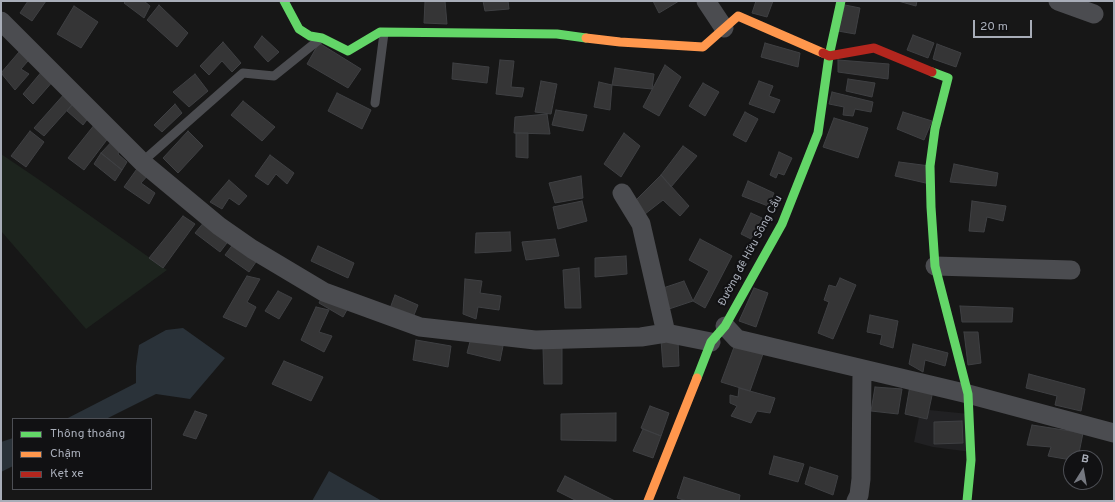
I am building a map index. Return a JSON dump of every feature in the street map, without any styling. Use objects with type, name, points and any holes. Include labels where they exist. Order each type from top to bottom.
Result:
[{"type":"street","points":[[284,1],[299,29],[310,36],[322,38],[348,51],[380,32],[557,34],[620,42],[703,47],[738,16],[829,56],[874,48],[948,78],[935,129],[930,166],[930,207],[935,266],[968,394],[971,460],[967,501]]},
{"type":"street","points":[[706,1],[724,28]]},
{"type":"street","name":"Đường đê Hữu Sông Cầu","points":[[648,501],[711,342],[725,326],[782,224],[808,159],[818,133],[829,56],[841,1]]},
{"type":"street","points":[[1058,1],[1094,14]]},
{"type":"street","points":[[1,21],[142,162],[219,226],[252,249],[324,292],[420,327],[535,340],[641,337],[666,333],[711,342]]},
{"type":"street","points":[[622,193],[641,224],[666,333]]},
{"type":"street","points":[[935,266],[1071,270]]},
{"type":"street","points":[[725,326],[737,339],[968,394],[1114,433]]},
{"type":"street","points":[[856,501],[859,495],[861,479],[862,369]]},
{"type":"lane","points":[[375,103],[384,33]]},
{"type":"lane","points":[[142,162],[243,73],[274,76],[322,38]]},
{"type":"shaded area","points":[[1,154],[167,270],[86,329],[1,231]]},
{"type":"shaded area","points":[[183,328],[225,358],[190,399],[156,394],[108,418],[68,418],[136,383],[136,366],[139,345],[166,330]]},
{"type":"shaded area","points":[[929,410],[969,414],[971,452],[933,447],[914,442],[919,417],[927,419]]},
{"type":"shaded area","points":[[12,438],[12,466],[1,472],[1,442]]},
{"type":"shaded area","points":[[329,471],[382,501],[312,501]]},
{"type":"building","points":[[28,1],[46,1],[32,21],[20,13]]},
{"type":"building","points":[[126,1],[144,1],[150,6],[144,18],[124,3]]},
{"type":"building","points":[[425,1],[445,1],[447,24],[424,23]]},
{"type":"building","points":[[483,1],[508,1],[509,9],[485,11]]},
{"type":"building","points":[[653,1],[679,1],[659,13]]},
{"type":"building","points":[[756,1],[773,1],[767,17],[752,13]]},
{"type":"building","points":[[898,1],[917,1],[916,6]]},
{"type":"building","points":[[159,5],[188,33],[177,47],[147,20]]},
{"type":"building","points":[[845,5],[860,8],[855,34],[838,31]]},
{"type":"building","points":[[74,6],[98,22],[81,48],[57,34]]},
{"type":"building","points":[[913,35],[934,43],[928,58],[907,50]]},
{"type":"building","points":[[262,36],[279,52],[268,62],[254,47]]},
{"type":"building","points":[[223,42],[241,63],[232,72],[222,61],[209,75],[200,66]]},
{"type":"building","points":[[319,43],[361,69],[348,88],[307,64]]},
{"type":"building","points":[[765,43],[800,53],[798,67],[761,57]]},
{"type":"building","points":[[937,44],[961,53],[956,67],[933,59]]},
{"type":"building","points":[[25,45],[34,54],[21,69],[29,74],[15,90],[1,73]]},
{"type":"building","points":[[500,60],[514,61],[511,87],[524,88],[522,97],[496,94]]},
{"type":"building","points":[[838,60],[889,64],[888,79],[838,72]]},
{"type":"building","points":[[453,63],[489,67],[487,83],[452,79]]},
{"type":"building","points":[[665,65],[681,77],[659,116],[643,107]]},
{"type":"building","points":[[615,68],[654,74],[652,89],[612,85]]},
{"type":"building","points":[[43,70],[54,80],[33,104],[23,94]]},
{"type":"building","points":[[195,74],[208,91],[189,107],[173,92]]},
{"type":"building","points":[[848,79],[875,83],[872,97],[846,91]]},
{"type":"building","points":[[541,81],[557,84],[551,114],[535,112]]},
{"type":"building","points":[[759,81],[773,86],[769,96],[780,100],[774,113],[749,104]]},
{"type":"building","points":[[599,82],[612,85],[610,110],[594,107]]},
{"type":"building","points":[[703,83],[719,92],[705,116],[689,106]]},
{"type":"building","points":[[66,92],[78,98],[44,136],[34,128]]},
{"type":"building","points":[[832,92],[873,102],[871,112],[855,109],[853,116],[843,115],[844,107],[829,104]]},
{"type":"building","points":[[337,93],[371,110],[362,129],[328,111]]},
{"type":"building","points":[[78,98],[92,113],[83,125],[67,111]]},
{"type":"building","points":[[243,101],[275,127],[262,141],[231,115]]},
{"type":"building","points":[[175,104],[182,113],[162,132],[154,125]]},
{"type":"building","points":[[556,110],[587,115],[583,131],[552,125]]},
{"type":"building","points":[[745,112],[758,119],[746,142],[733,135]]},
{"type":"building","points":[[903,112],[932,121],[924,140],[897,129]]},
{"type":"building","points":[[547,114],[550,134],[514,133],[515,117]]},
{"type":"building","points":[[834,118],[868,128],[858,158],[823,147]]},
{"type":"building","points":[[99,119],[112,133],[84,170],[68,158]]},
{"type":"building","points":[[30,131],[44,142],[26,167],[11,156]]},
{"type":"building","points":[[188,131],[203,146],[178,173],[163,158]]},
{"type":"building","points":[[516,133],[528,133],[528,158],[516,157]]},
{"type":"building","points":[[624,133],[640,146],[621,177],[604,164]]},
{"type":"building","points":[[116,137],[123,144],[118,154],[127,162],[122,170],[101,153]]},
{"type":"building","points":[[683,146],[697,156],[671,187],[661,175]]},
{"type":"building","points":[[779,152],[792,158],[784,175],[778,173],[776,178],[770,175]]},
{"type":"building","points":[[101,153],[122,170],[115,181],[94,164]]},
{"type":"building","points":[[270,155],[294,173],[287,184],[276,174],[268,185],[255,176]]},
{"type":"building","points":[[899,162],[930,166],[930,184],[895,176]]},
{"type":"building","points":[[954,164],[998,173],[996,186],[950,182]]},
{"type":"building","points":[[139,166],[149,174],[141,183],[155,193],[149,204],[124,187]]},
{"type":"building","points":[[661,175],[689,206],[680,216],[663,200],[645,214],[635,201]]},
{"type":"building","points":[[581,176],[583,198],[555,203],[549,183]]},
{"type":"building","points":[[229,180],[247,196],[239,205],[229,198],[222,209],[210,202]]},
{"type":"building","points":[[748,181],[774,193],[768,206],[742,196]]},
{"type":"building","points":[[582,201],[587,221],[558,229],[553,207]]},
{"type":"building","points":[[972,201],[1006,206],[1003,221],[987,217],[984,232],[969,231]]},
{"type":"building","points":[[751,213],[762,218],[751,239],[741,234]]},
{"type":"building","points":[[183,216],[195,224],[163,268],[149,258]]},
{"type":"building","points":[[205,221],[230,239],[220,252],[195,233]]},
{"type":"building","points":[[510,232],[511,251],[475,253],[476,233]]},
{"type":"building","points":[[555,239],[559,256],[526,260],[522,242]]},
{"type":"building","points":[[700,239],[732,256],[705,308],[693,301],[709,271],[689,260]]},
{"type":"building","points":[[234,243],[258,259],[249,272],[225,255]]},
{"type":"building","points":[[318,246],[354,263],[348,278],[311,261]]},
{"type":"building","points":[[626,256],[627,274],[595,277],[595,258]]},
{"type":"building","points":[[579,268],[581,308],[565,308],[563,270]]},
{"type":"building","points":[[247,276],[260,279],[247,302],[256,307],[246,327],[223,317]]},
{"type":"building","points":[[840,278],[856,285],[833,339],[818,333],[829,302],[824,300],[829,285],[836,287]]},
{"type":"building","points":[[465,279],[482,281],[480,293],[501,296],[499,310],[478,307],[476,319],[463,314]]},
{"type":"building","points":[[684,281],[693,301],[666,310],[660,289]]},
{"type":"building","points":[[754,288],[768,293],[756,327],[739,321]]},
{"type":"building","points":[[278,291],[292,298],[279,319],[265,311]]},
{"type":"building","points":[[323,295],[348,308],[343,317],[319,303]]},
{"type":"building","points":[[395,295],[418,305],[412,320],[389,311]]},
{"type":"building","points":[[960,306],[1013,308],[1012,322],[962,322]]},
{"type":"building","points":[[316,307],[329,310],[319,332],[332,336],[324,352],[301,340]]},
{"type":"building","points":[[870,315],[898,321],[893,348],[880,344],[882,335],[867,332]]},
{"type":"building","points":[[964,332],[978,332],[981,363],[968,365]]},
{"type":"building","points":[[471,338],[503,346],[500,361],[467,353]]},
{"type":"building","points":[[678,339],[679,366],[663,367],[661,340]]},
{"type":"building","points":[[737,339],[764,351],[750,391],[721,382]]},
{"type":"building","points":[[416,340],[451,346],[448,367],[413,360]]},
{"type":"building","points":[[913,344],[948,353],[945,366],[925,360],[923,372],[909,364]]},
{"type":"building","points":[[543,348],[562,348],[562,384],[544,384]]},
{"type":"building","points":[[284,361],[323,377],[311,401],[272,384]]},
{"type":"building","points":[[1029,374],[1085,389],[1081,411],[1055,405],[1057,396],[1026,388]]},
{"type":"building","points":[[911,380],[934,386],[927,419],[905,414]]},
{"type":"building","points":[[875,387],[902,389],[898,414],[871,411]]},
{"type":"building","points":[[739,388],[775,398],[770,413],[757,411],[751,423],[731,416],[737,406],[730,403],[730,395],[738,397]]},
{"type":"building","points":[[650,406],[669,413],[661,436],[641,428]]},
{"type":"building","points":[[195,411],[207,415],[196,439],[183,435]]},
{"type":"building","points":[[616,413],[616,441],[561,440],[561,414]]},
{"type":"building","points":[[962,421],[963,443],[934,444],[934,422]]},
{"type":"building","points":[[1032,425],[1083,433],[1080,450],[1063,450],[1063,459],[1048,456],[1051,447],[1027,445]]},
{"type":"building","points":[[643,429],[661,436],[653,458],[633,451]]},
{"type":"building","points":[[774,456],[804,464],[798,482],[769,474]]},
{"type":"building","points":[[810,467],[838,476],[833,495],[805,484]]},
{"type":"building","points":[[565,476],[615,501],[577,501],[557,491]]},
{"type":"building","points":[[684,477],[740,495],[739,501],[687,501],[677,498]]},
{"type":"traffic: fast","points":[[284,1],[299,29],[310,36],[322,38],[348,51],[380,32],[557,34],[586,38]]},
{"type":"traffic: fast","points":[[697,378],[711,342],[725,326],[782,224],[818,133],[829,56],[841,1]]},
{"type":"traffic: fast","points":[[932,72],[948,78],[935,129],[930,166],[931,207],[935,266],[968,394],[971,460],[967,501]]},
{"type":"traffic: slow","points":[[586,38],[620,42],[703,47],[738,16],[823,53]]},
{"type":"traffic: slow","points":[[648,501],[697,378]]},
{"type":"traffic: jam","points":[[823,53],[829,56],[874,48],[932,72]]}]
